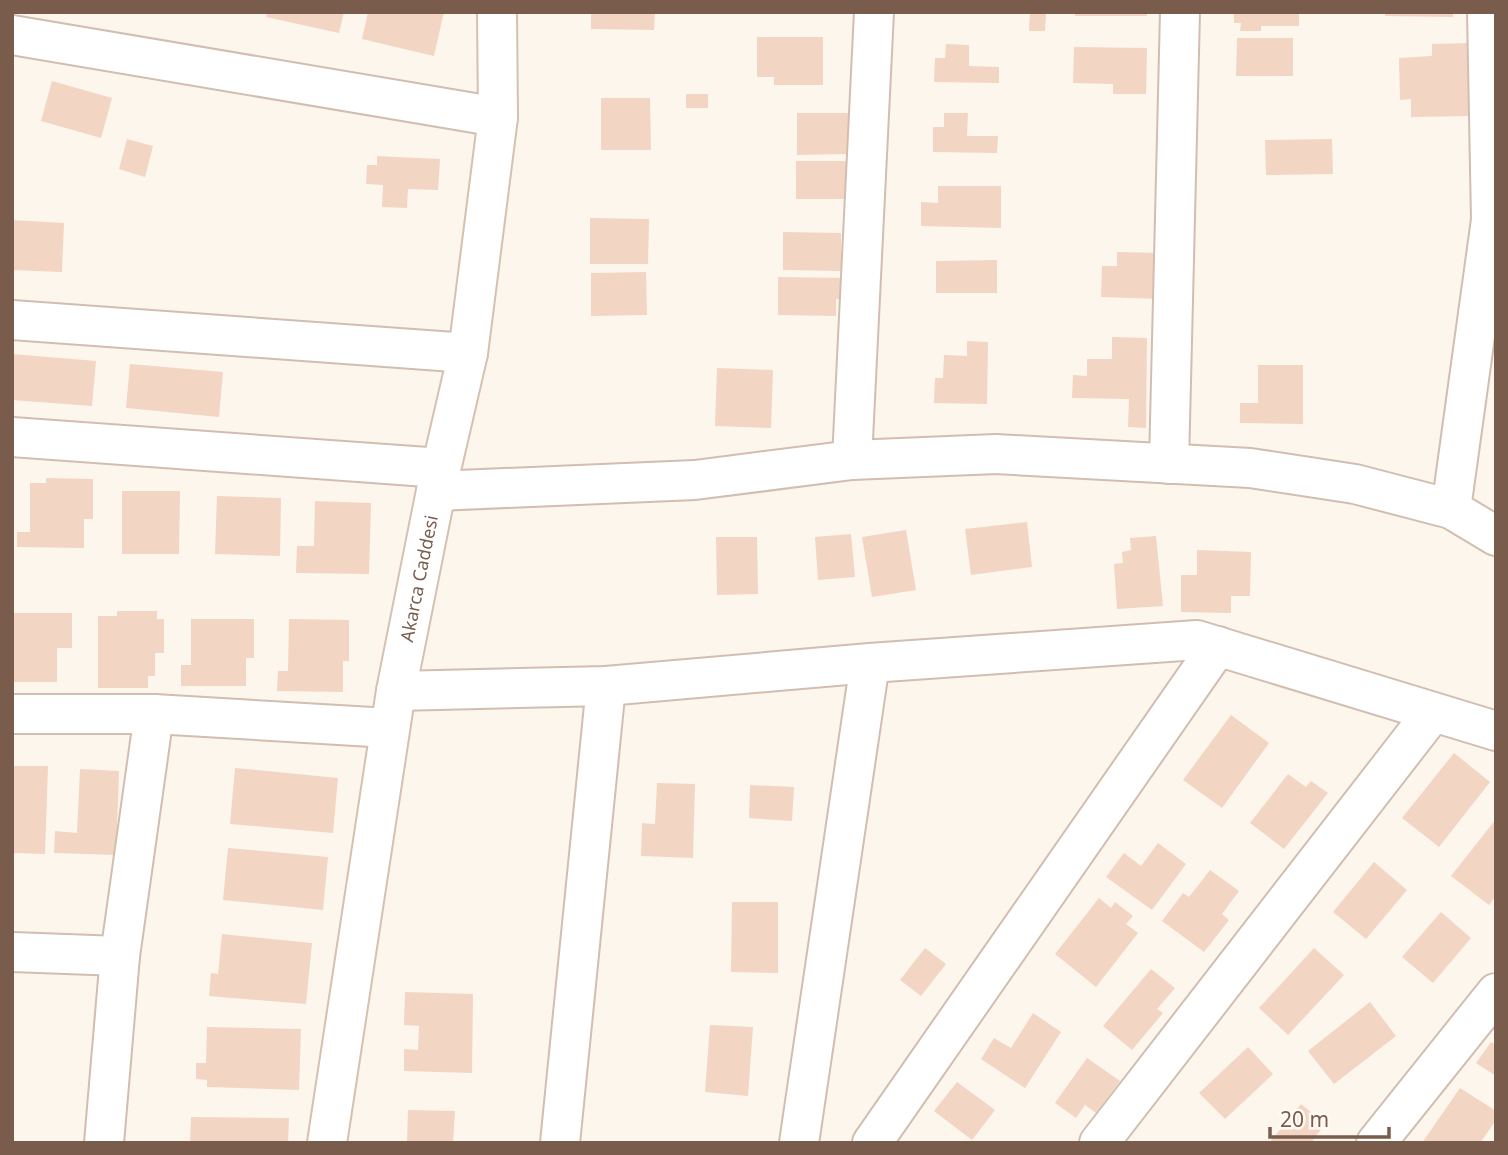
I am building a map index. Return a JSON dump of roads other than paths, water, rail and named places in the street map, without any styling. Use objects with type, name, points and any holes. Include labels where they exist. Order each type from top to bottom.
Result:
[{"type":"street","name":"Akarca Caddesi","points":[[327,1143],[392,709],[468,353],[498,117],[497,12]]},
{"type":"street","points":[[852,460],[874,12]]},
{"type":"street","points":[[1169,464],[1180,12]]},
{"type":"street","points":[[1451,509],[1491,220],[1487,12]]},
{"type":"street","points":[[12,35],[498,117]]},
{"type":"street","points":[[12,320],[468,353]]},
{"type":"street","points":[[12,437],[439,479],[695,480],[852,460],[996,454],[1250,468],[1355,484],[1451,509],[1496,536]]},
{"type":"street","points":[[12,714],[392,709],[606,686],[870,663],[1197,640],[1496,731]]},
{"type":"street","points":[[872,1143],[1218,646]]},
{"type":"street","points":[[799,1143],[870,663]]},
{"type":"street","points":[[560,1143],[606,686]]},
{"type":"street","points":[[1099,1143],[1433,712]]},
{"type":"street","points":[[104,1143],[120,956],[154,714]]},
{"type":"street","points":[[12,952],[120,956]]},
{"type":"street","points":[[1376,1143],[1496,993]]}]
